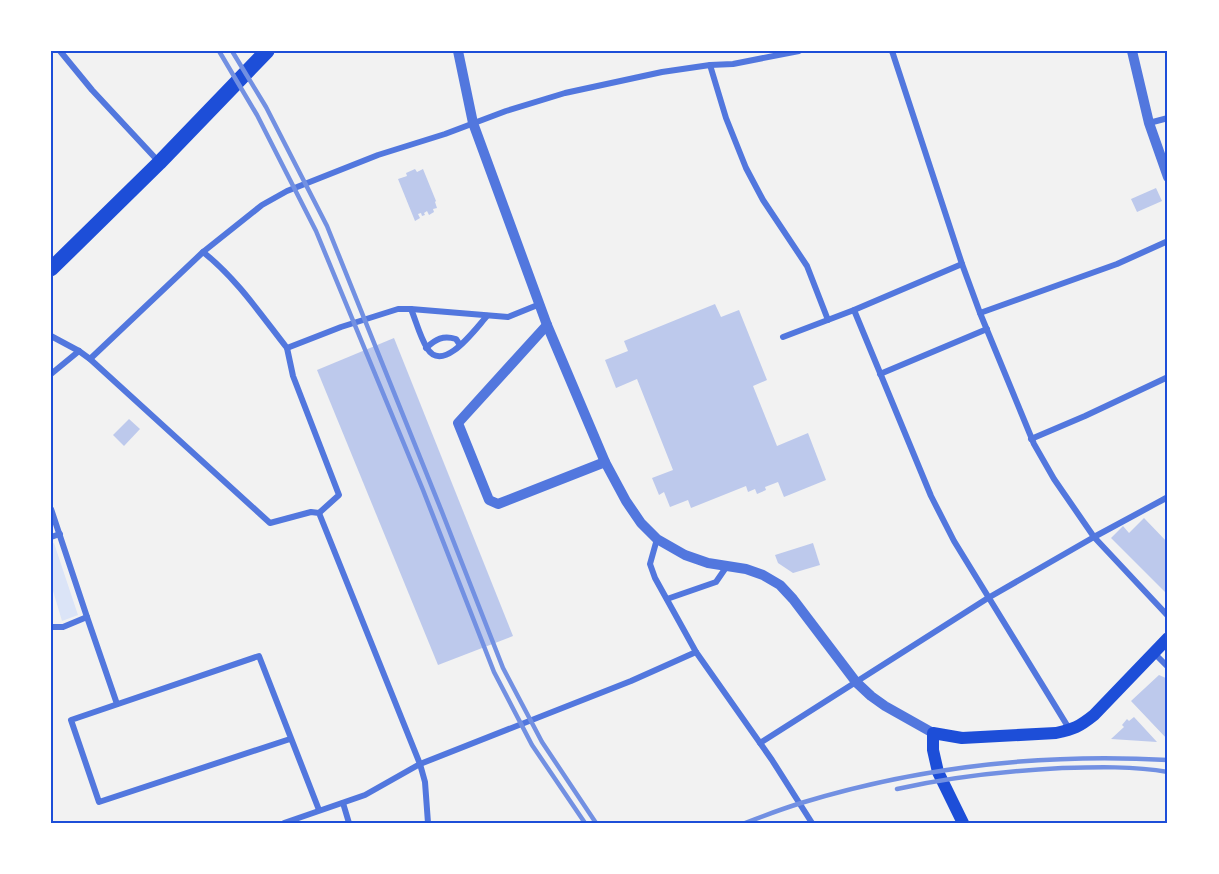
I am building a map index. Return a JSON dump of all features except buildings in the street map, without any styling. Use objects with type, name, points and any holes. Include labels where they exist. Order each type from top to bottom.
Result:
[{"type":"main road","points":[[51,269],[159,163],[267,51]]},
{"type":"main road","points":[[963,823],[938,772],[933,750],[933,733],[962,738],[1056,733],[1081,726],[1168,638]]},
{"type":"street","points":[[60,51],[92,90],[159,163]]},
{"type":"street","points":[[458,51],[472,123],[548,326],[604,462],[641,523],[657,538],[685,555],[708,563],[746,569],[763,575],[780,585],[856,682],[885,706],[933,733]]},
{"type":"street","points":[[90,359],[203,252],[262,205],[287,190],[378,155],[565,93],[662,72],[733,64],[799,51]]},
{"type":"street","points":[[892,51],[962,264],[1031,439],[1054,479],[1094,537],[1168,616]]},
{"type":"street","points":[[1132,51],[1149,123],[1168,177]]},
{"type":"street","points":[[710,65],[726,118],[746,168],[763,200],[807,266],[828,320]]},
{"type":"street","points":[[1149,123],[1168,118]]},
{"type":"street","points":[[980,313],[1117,264],[1168,241]]},
{"type":"street","points":[[51,336],[80,351],[90,359],[270,523],[311,512],[319,513],[339,495],[293,376],[287,348],[244,293],[220,266],[203,252]]},
{"type":"street","points":[[783,337],[854,310],[962,264]]},
{"type":"street","points":[[287,348],[398,309],[508,317],[540,304]]},
{"type":"street","points":[[411,309],[426,348],[432,355],[439,357],[447,355],[460,345],[487,316]]},
{"type":"street","points":[[854,310],[931,496],[954,541],[1071,730]]},
{"type":"street","points":[[548,326],[458,423],[489,500],[498,504],[604,462]]},
{"type":"street","points":[[880,374],[987,329]]},
{"type":"street","points":[[426,348],[435,340],[444,337],[456,339],[460,345]]},
{"type":"street","points":[[51,374],[80,351]]},
{"type":"street","points":[[1031,439],[1168,377]]},
{"type":"street","points":[[760,743],[988,598],[1094,537],[1168,498]]},
{"type":"street","points":[[51,509],[117,704]]},
{"type":"street","points":[[319,513],[420,764],[425,782],[428,823]]},
{"type":"street","points":[[51,537],[60,534]]},
{"type":"street","points":[[657,538],[650,564],[655,579],[696,652],[760,743],[812,823]]},
{"type":"street","points":[[667,599],[716,582],[728,566]]},
{"type":"street","points":[[51,627],[63,627],[87,617]]},
{"type":"street","points":[[284,823],[365,795],[420,764],[631,681],[696,652]]},
{"type":"street","points":[[1154,653],[1168,667]]},
{"type":"street","points":[[290,739],[99,802],[71,720],[259,656],[319,810]]},
{"type":"street","points":[[343,803],[349,823]]},
{"type":"shaded area","points":[[54,543],[78,615],[62,621],[51,584],[51,544]]},
{"type":"railway","points":[[219,51],[257,115],[316,231],[423,490],[494,672],[532,745],[585,823]]},
{"type":"railway","points":[[232,51],[266,107],[327,226],[503,668],[542,742],[596,823]]},
{"type":"railway","points":[[745,823],[794,805],[891,780],[983,765],[1075,759],[1168,760]]},
{"type":"railway","points":[[897,789],[958,778],[1041,769],[1115,767],[1168,772]]}]
